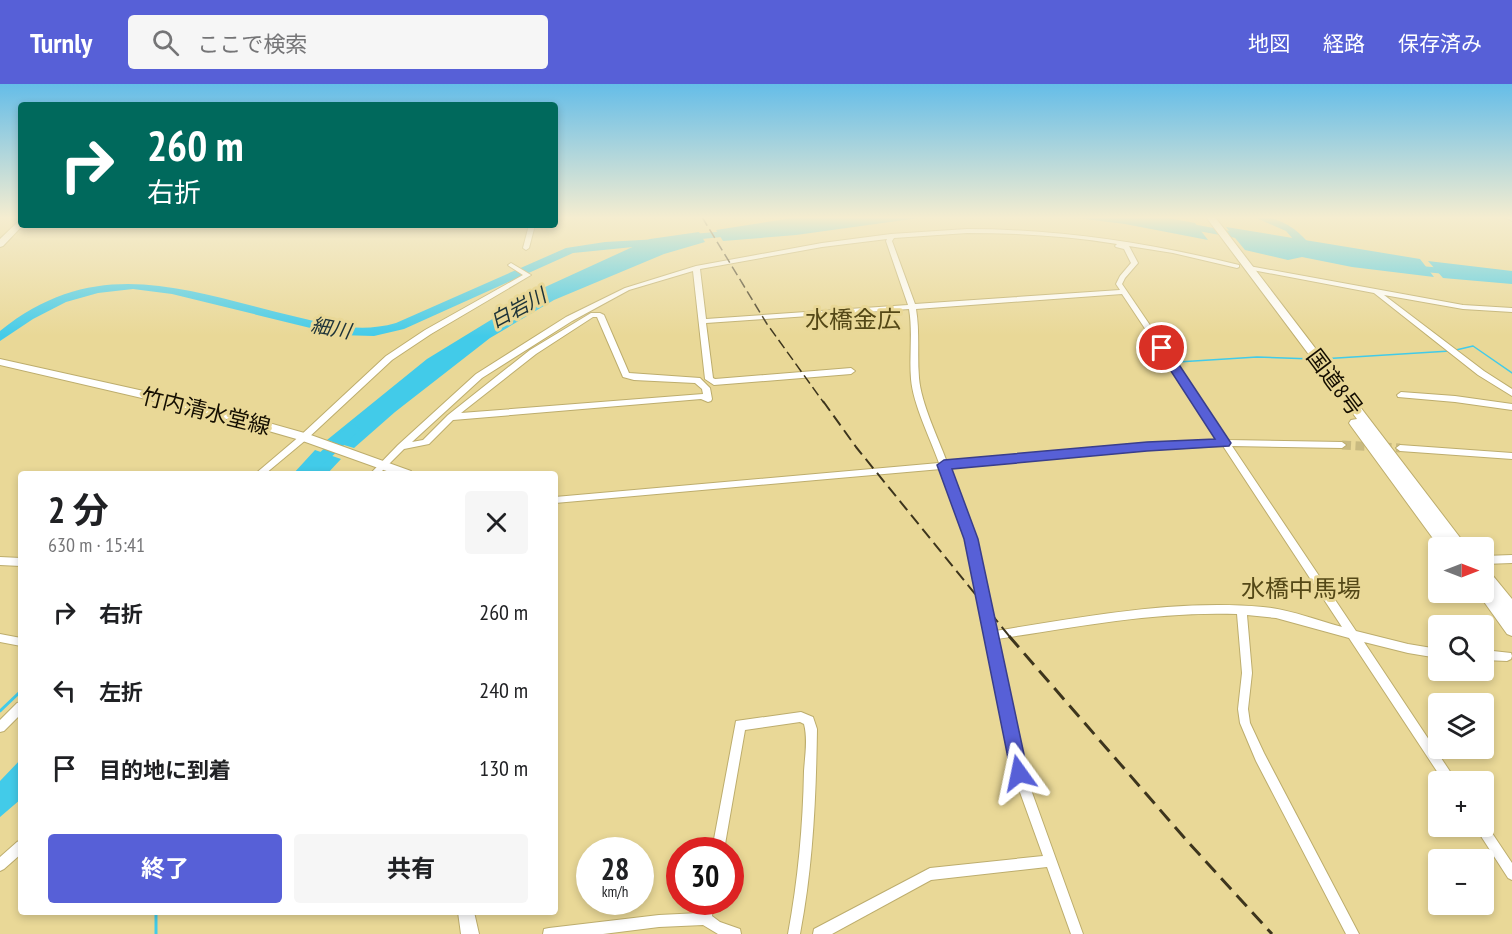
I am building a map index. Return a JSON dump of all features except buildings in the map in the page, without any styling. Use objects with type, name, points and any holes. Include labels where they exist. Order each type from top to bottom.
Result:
[{"type":"highway","name":"国道8号","points":[[1235,257],[1452,537]]},
{"type":"highway","name":"国道8号","points":[[1236,257],[1440,537]]},
{"type":"highway","points":[[1494,588],[1512,610]]},
{"type":"highway","points":[[1492,603],[1512,629]]},
{"type":"main road","name":"竹内清水堂線","points":[[0,362],[202,408],[304,437],[400,471]]},
{"type":"main road","points":[[467,915],[470,934]]},
{"type":"street","points":[[377,471],[479,376],[569,319],[627,289],[696,268],[756,257]]},
{"type":"street","points":[[896,257],[912,306],[915,324],[915,380],[922,406],[971,539],[1019,773],[1077,934]]},
{"type":"street","points":[[1131,257],[1135,263],[1119,281],[1124,292],[1443,771]]},
{"type":"street","points":[[1201,257],[1463,307],[1512,310]]},
{"type":"street","points":[[263,471],[304,437],[389,359],[436,327],[528,275],[512,265]]},
{"type":"street","points":[[696,268],[709,379],[714,382],[851,371]]},
{"type":"street","points":[[1376,291],[1481,373],[1512,393]]},
{"type":"street","points":[[703,321],[1124,292]]},
{"type":"street","points":[[400,447],[426,442],[451,417],[533,351],[591,315],[600,315],[626,375],[697,380],[706,388],[708,399],[702,396],[451,417]]},
{"type":"street","points":[[1401,395],[1455,399],[1512,407]]},
{"type":"street","points":[[558,500],[1147,447],[1225,443],[1342,445]]},
{"type":"street","points":[[1400,448],[1512,456]]},
{"type":"street","points":[[1494,559],[1512,558]]},
{"type":"street","points":[[0,561],[18,562]]},
{"type":"street","points":[[991,636],[1187,610],[1263,611],[1428,652]]},
{"type":"street","points":[[1242,611],[1247,673],[1245,723],[1260,757],[1353,934]]},
{"type":"street","points":[[0,638],[18,641]]},
{"type":"street","points":[[1494,655],[1507,656]]},
{"type":"street","points":[[0,727],[18,710]]},
{"type":"street","points":[[720,837],[740,725],[801,717],[809,722],[811,729],[810,799],[799,909],[794,934]]},
{"type":"street","points":[[1488,837],[1512,873]]},
{"type":"street","points":[[0,865],[18,849]]},
{"type":"street","points":[[819,934],[930,874],[1050,861]]},
{"type":"street","points":[[705,919],[706,915]]},
{"type":"street","points":[[549,934],[659,921],[705,919],[716,927],[735,934]]},
{"type":"water","points":[[611,257],[658,257],[554,300],[490,338],[395,412],[354,448],[327,440],[427,359],[543,288]]},
{"type":"water","points":[[1274,257],[1406,257],[1420,259],[1434,277],[1352,267],[1302,257],[1288,260]]},
{"type":"water","points":[[1428,261],[1512,271],[1512,284],[1443,278]]},
{"type":"water","points":[[315,450],[341,459],[330,471],[296,471]]},
{"type":"water","points":[[18,762],[18,802],[0,817],[0,781]]},
{"type":"waterway","name":"細川","points":[[0,337],[29,316],[62,300],[98,290],[133,286],[172,291],[339,331],[374,332],[400,326],[555,257]]},
{"type":"waterway","name":"白岩川","points":[[1408,268],[1456,272]]},
{"type":"waterway","points":[[1456,350],[1473,346],[1512,373]]},
{"type":"waterway","points":[[1321,359],[1450,351]]},
{"type":"waterway","points":[[1178,362],[1257,357],[1313,359]]},
{"type":"waterway","name":"白岩川","points":[[307,471],[353,429]]},
{"type":"waterway","points":[[0,711],[18,694]]},
{"type":"waterway","points":[[156,915],[156,934]]},
{"type":"tunnel","points":[[1342,445],[1400,448]]},
{"type":"railway","points":[[726,257],[767,324],[824,403]]},
{"type":"railway","points":[[823,401],[856,447],[1010,637]]},
{"type":"railway","points":[[1009,636],[1188,842],[1272,934]]},
{"type":"district","name":"水橋金広","points":[[853,320]]},
{"type":"district","name":"水橋中馬場","points":[[1301,589]]},
{"type":"route","points":[[1019,773],[971,539],[944,465],[1147,447],[1225,443],[1162,348]]}]
